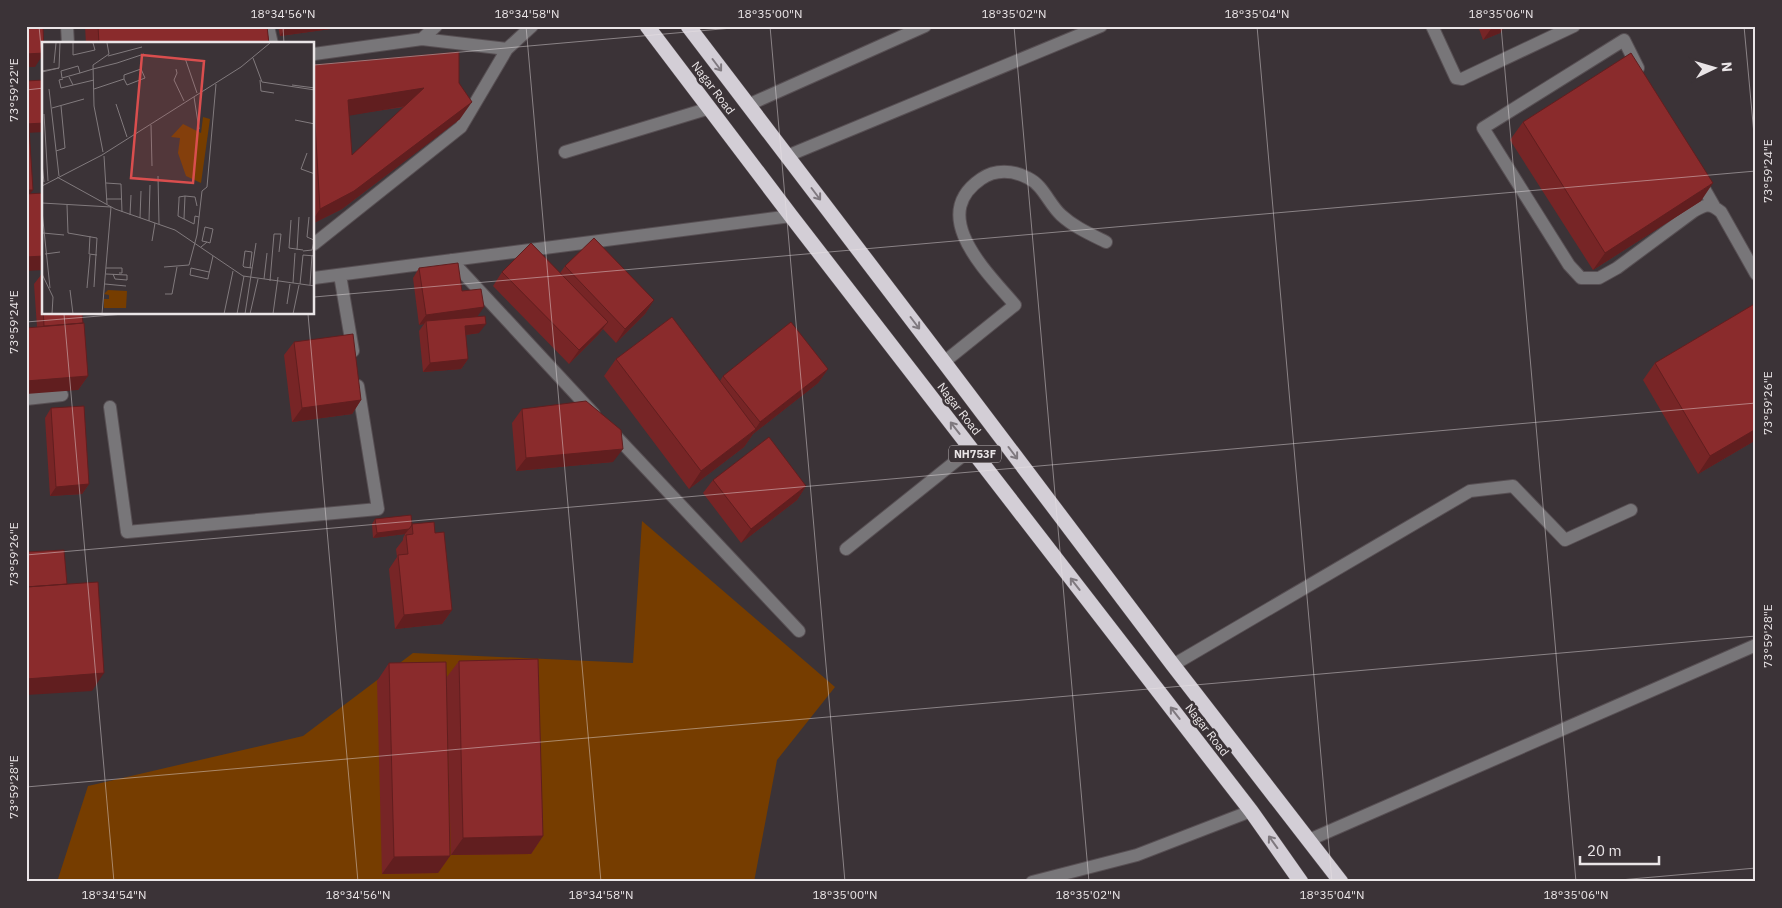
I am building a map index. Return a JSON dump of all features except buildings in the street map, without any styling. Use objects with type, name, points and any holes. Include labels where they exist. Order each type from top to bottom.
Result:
[{"type":"highway","name":"Nagar Road","points":[[647,26],[791,216],[1251,811],[1302,882]]},
{"type":"highway","name":"Nagar Road","points":[[688,26],[1173,665],[1341,882]]},
{"type":"street","points":[[67,26],[68,42]]},
{"type":"street","points":[[268,26],[272,42]]},
{"type":"street","points":[[422,38],[436,26]]},
{"type":"street","points":[[315,243],[461,127],[507,49],[532,26]]},
{"type":"street","points":[[748,105],[925,26]]},
{"type":"street","points":[[787,156],[1101,26]]},
{"type":"street","points":[[1432,26],[1456,78],[1462,79],[1574,26]]},
{"type":"street","points":[[315,54],[422,38],[507,49]]},
{"type":"street","points":[[1642,75],[1624,40],[1483,128],[1569,266],[1581,278],[1599,278],[1617,268],[1694,211],[1704,205],[1714,206]]},
{"type":"street","points":[[565,152],[710,108]]},
{"type":"street","points":[[944,362],[1015,305],[980,263],[964,240],[959,220],[962,206],[968,190],[982,178],[997,171],[1012,172],[1029,178],[1046,194],[1060,214],[1074,226],[1106,242]]},
{"type":"street","points":[[1695,171],[1756,274]]},
{"type":"street","points":[[315,278],[791,216]]},
{"type":"street","points":[[451,260],[799,631]]},
{"type":"street","points":[[110,407],[127,532],[378,509],[340,275]]},
{"type":"street","points":[[26,399],[62,395]]},
{"type":"street","points":[[846,549],[971,449]]},
{"type":"street","points":[[1173,665],[1470,491],[1513,486],[1565,540],[1631,510]]},
{"type":"street","points":[[1309,840],[1756,645]]},
{"type":"street","points":[[1032,882],[1137,855],[1251,811]]},
{"type":"shaded area","points":[[642,521],[835,687],[777,760],[754,882],[57,882],[88,786],[303,736],[413,653],[633,663]]}]
